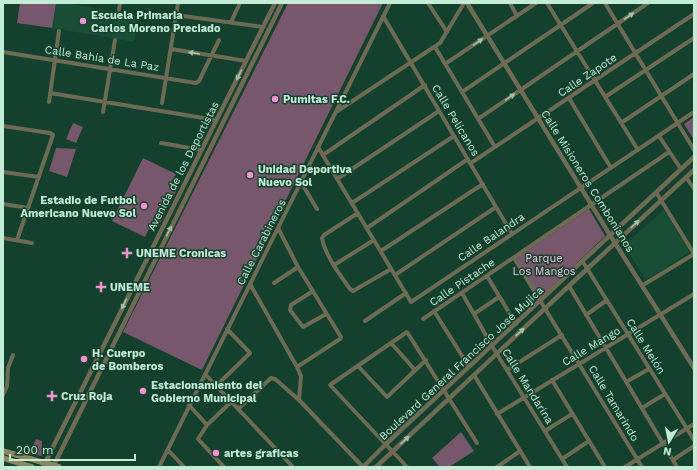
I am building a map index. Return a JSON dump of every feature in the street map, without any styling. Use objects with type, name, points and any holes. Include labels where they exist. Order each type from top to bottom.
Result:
[{"type":"main road","points":[[3,451],[44,465],[55,466]]},
{"type":"main road","points":[[3,458],[32,467]]},
{"type":"street","points":[[119,10],[120,3]]},
{"type":"street","points":[[162,103],[178,3]]},
{"type":"street","points":[[228,22],[231,22],[240,3]]},
{"type":"street","name":"Avenida de los Deportistas","points":[[44,465],[149,252],[275,3]]},
{"type":"street","name":"Avenida de los Deportistas","points":[[55,466],[76,420],[282,3]]},
{"type":"street","name":"Calle Carabineros","points":[[159,467],[390,3]]},
{"type":"street","points":[[428,3],[447,32]]},
{"type":"street","points":[[335,112],[440,43],[464,3]]},
{"type":"street","name":"Calle Misioneros Combonianos","points":[[467,3],[694,368]]},
{"type":"street","points":[[510,3],[517,16]]},
{"type":"street","points":[[445,64],[536,3]]},
{"type":"street","points":[[547,3],[638,150]]},
{"type":"street","points":[[462,92],[593,3]]},
{"type":"street","points":[[605,3],[694,150]]},
{"type":"street","points":[[478,119],[648,3]]},
{"type":"street","name":"Calle Zapote","points":[[367,228],[469,161],[495,147],[694,14]]},
{"type":"street","points":[[176,15],[263,27]]},
{"type":"street","points":[[269,15],[275,18]]},
{"type":"street","name":"Calle Pelícanos","points":[[383,16],[512,234]]},
{"type":"street","points":[[49,102],[59,31]]},
{"type":"street","points":[[605,97],[694,38]]},
{"type":"street","points":[[103,112],[115,40]]},
{"type":"street","points":[[211,56],[219,40]]},
{"type":"street","points":[[435,47],[495,147]]},
{"type":"street","points":[[170,49],[246,61]]},
{"type":"street","name":"Calle Bahía de La Paz","points":[[3,52],[198,83],[211,56]]},
{"type":"street","points":[[621,123],[694,74]]},
{"type":"street","points":[[323,155],[425,86]]},
{"type":"street","points":[[50,93],[216,120]]},
{"type":"street","points":[[569,98],[611,168]]},
{"type":"street","points":[[337,179],[439,110]]},
{"type":"street","name":"Calle Balandra","points":[[406,293],[410,302],[694,112]]},
{"type":"street","points":[[3,126],[50,133],[53,135],[17,240]]},
{"type":"street","points":[[352,203],[454,136]]},
{"type":"street","points":[[659,136],[681,169]]},
{"type":"street","points":[[160,143],[201,150]]},
{"type":"street","points":[[318,147],[406,293],[365,321]]},
{"type":"street","name":"Calle Pistache","points":[[422,319],[670,152]]},
{"type":"street","name":"Boulevard General Francisco José Mujica","points":[[363,467],[610,234],[694,157]]},
{"type":"street","name":"Boulevard General Francisco José Mujica","points":[[376,467],[694,170]]},
{"type":"street","points":[[3,172],[39,177]]},
{"type":"street","points":[[188,177],[194,180]]},
{"type":"street","points":[[686,177],[694,190]]},
{"type":"street","points":[[669,180],[675,188]]},
{"type":"street","points":[[301,182],[317,209]]},
{"type":"street","points":[[381,251],[483,184]]},
{"type":"street","points":[[643,285],[694,254],[656,192]]},
{"type":"street","points":[[3,204],[28,208]]},
{"type":"street","points":[[395,275],[496,207]]},
{"type":"street","points":[[640,207],[646,214]]},
{"type":"street","points":[[358,213],[324,235],[322,238],[322,243],[334,265],[350,290],[353,291],[391,269]]},
{"type":"street","points":[[278,228],[298,267],[341,338],[298,367]]},
{"type":"street","points":[[3,238],[32,243]]},
{"type":"street","points":[[334,265],[374,240]]},
{"type":"street","points":[[149,252],[158,256]]},
{"type":"street","name":"Calle Tamarindo","points":[[514,258],[642,467]]},
{"type":"street","name":"Calle Melón","points":[[582,262],[694,440]]},
{"type":"street","points":[[274,283],[298,267]]},
{"type":"street","points":[[487,276],[516,324]]},
{"type":"street","points":[[250,284],[277,334],[298,367],[301,376],[299,400]]},
{"type":"street","points":[[569,286],[677,467]]},
{"type":"street","points":[[313,291],[291,305],[290,310],[303,327],[326,314]]},
{"type":"street","name":"Calle Mandarina","points":[[462,293],[492,346],[567,467]]},
{"type":"street","name":"Calle Mango","points":[[498,414],[694,294]]},
{"type":"street","points":[[474,314],[499,297]]},
{"type":"street","points":[[586,315],[607,300]]},
{"type":"street","points":[[434,311],[469,367]]},
{"type":"street","points":[[216,386],[250,353],[227,329]]},
{"type":"street","points":[[110,331],[118,335]]},
{"type":"street","points":[[407,467],[330,385],[408,332],[477,443]]},
{"type":"street","points":[[507,370],[562,335]]},
{"type":"street","points":[[391,343],[415,370]]},
{"type":"street","points":[[99,354],[106,359]]},
{"type":"street","points":[[3,394],[7,386],[8,368],[13,355]]},
{"type":"street","points":[[358,366],[387,397],[426,360]]},
{"type":"street","points":[[626,382],[650,369]]},
{"type":"street","points":[[90,372],[98,376]]},
{"type":"street","points":[[205,374],[293,467]]},
{"type":"street","points":[[474,375],[530,467]]},
{"type":"street","points":[[238,409],[271,378],[273,378],[299,400],[363,467]]},
{"type":"street","points":[[552,380],[605,467]]},
{"type":"street","points":[[642,408],[666,394]]},
{"type":"street","points":[[78,397],[86,401]]},
{"type":"street","points":[[224,467],[198,439],[198,437],[207,425],[231,402]]},
{"type":"street","points":[[189,405],[207,425]]},
{"type":"street","points":[[545,431],[572,414]]},
{"type":"street","points":[[68,416],[76,420]]},
{"type":"street","points":[[625,467],[694,424]]},
{"type":"street","points":[[562,459],[589,441]]},
{"type":"street","points":[[672,460],[694,446]]},
{"type":"street","points":[[168,450],[184,467]]},
{"type":"street","points":[[497,467],[520,451]]},
{"type":"shaded area","points":[[56,3],[138,15],[134,42],[52,28]]},
{"type":"shaded area","points":[[664,210],[690,252],[646,280],[624,245]]},
{"type":"green space","points":[[20,3],[56,3],[52,28],[17,23]]},
{"type":"green space","name":"Unidad Deportiva Nuevo Sol","points":[[288,3],[383,3],[202,370],[123,332]]},
{"type":"green space","points":[[694,117],[694,140],[684,124]]},
{"type":"green space","points":[[73,123],[83,127],[76,143],[66,139]]},
{"type":"green space","points":[[56,148],[76,149],[67,177],[49,171]]},
{"type":"green space","name":"Estadio de Futbol Americano Nuevo Sol","points":[[143,158],[176,174],[169,187],[176,191],[158,227],[151,224],[145,237],[112,221]]},
{"type":"green space","name":"Parque Los Mangos","points":[[589,209],[605,236],[540,298],[516,258]]},
{"type":"green space","points":[[461,432],[474,451],[449,467],[440,467],[432,458]]},
{"type":"green space","points":[[36,439],[42,441],[42,456],[29,453]]},
{"type":"place","name":"Escuela Primaria Carlos Moreno Preciado","points":[[83,21]]},
{"type":"place","name":"Pumitas F.C.","points":[[275,99]]},
{"type":"place","name":"Unidad Deportiva Nuevo Sol","points":[[250,175]]},
{"type":"place","name":"Estadio de Futbol Americano Nuevo Sol","points":[[144,206]]},
{"type":"place","name":"UNEME Cronicas","points":[[127,253]]},
{"type":"place","name":"UNEME","points":[[101,287]]},
{"type":"place","name":"H. Cuerpo de Bomberos","points":[[84,359]]},
{"type":"place","name":"Estacionamiento del Gobierno Municipal","points":[[143,391]]},
{"type":"place","name":"Cruz Roja","points":[[52,396]]},
{"type":"place","name":"artes graficas","points":[[216,453]]}]
